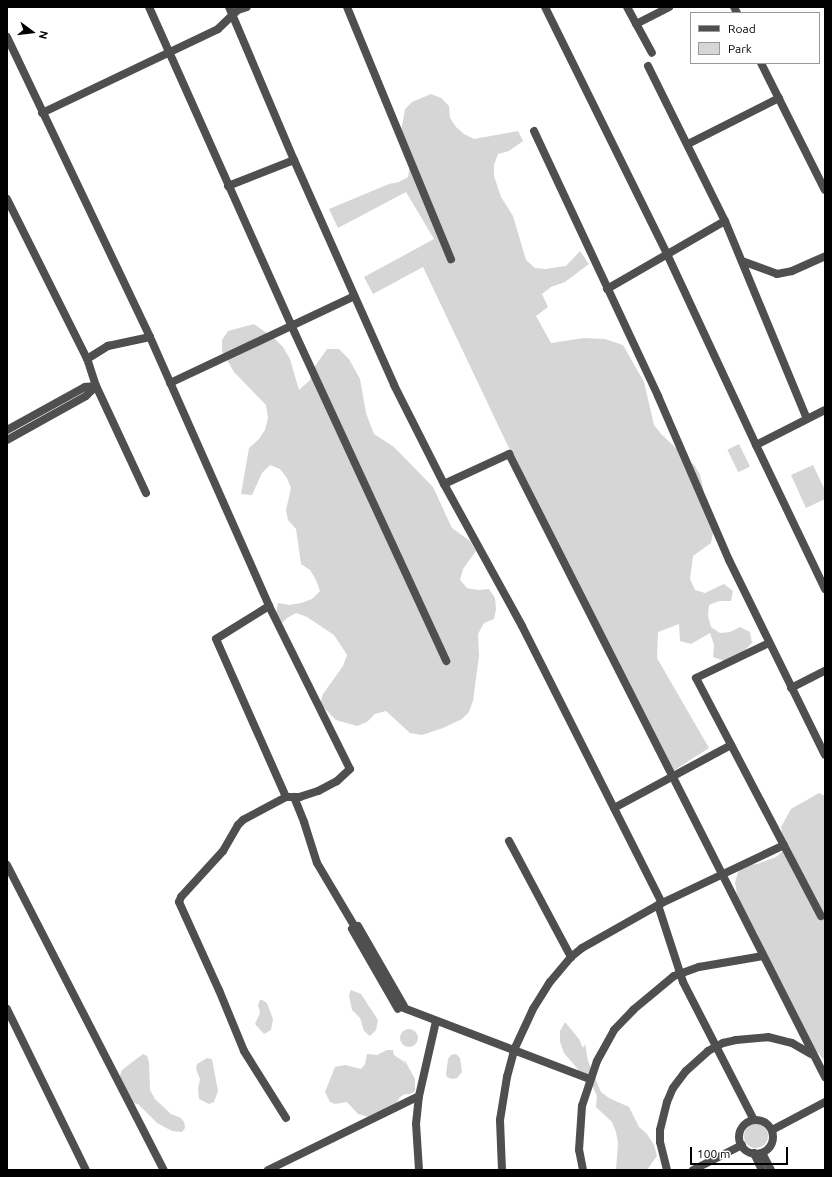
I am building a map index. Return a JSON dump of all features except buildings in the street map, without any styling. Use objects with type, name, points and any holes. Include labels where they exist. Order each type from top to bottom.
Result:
[{"type":"street","points":[[149,7],[292,327],[446,661]]},
{"type":"street","points":[[229,7],[353,297],[394,385],[444,484],[522,626],[614,808],[660,904],[680,974],[754,1120]]},
{"type":"street","points":[[42,113],[218,30],[233,17],[238,10],[247,7]]},
{"type":"street","points":[[347,7],[451,259]]},
{"type":"street","points":[[545,7],[667,254],[825,589]]},
{"type":"street","points":[[627,7],[652,53]]},
{"type":"street","points":[[636,24],[669,7]]},
{"type":"street","points":[[7,37],[150,337],[269,606],[350,769],[337,781],[324,788],[309,795],[290,797],[238,825],[223,851],[205,873],[181,897],[179,902],[219,990],[244,1051],[286,1118]]},
{"type":"street","points":[[762,64],[825,190]]},
{"type":"street","points":[[648,66],[725,221],[807,419]]},
{"type":"street","points":[[688,144],[779,98]]},
{"type":"street","points":[[534,131],[658,396],[730,560],[769,643],[825,755]]},
{"type":"street","points":[[228,186],[294,160]]},
{"type":"street","points":[[7,200],[87,359],[96,386],[146,493]]},
{"type":"street","points":[[607,289],[725,221]]},
{"type":"street","points":[[742,261],[778,274],[792,272],[825,256]]},
{"type":"street","points":[[170,383],[292,327],[353,297]]},
{"type":"street","points":[[87,359],[108,346],[150,337]]},
{"type":"street","points":[[7,430],[82,389],[96,386]]},
{"type":"street","points":[[7,440],[86,396],[96,386]]},
{"type":"street","points":[[756,445],[825,410]]},
{"type":"street","points":[[444,484],[509,454],[825,1078]]},
{"type":"street","points":[[269,606],[216,639],[290,797],[304,822],[317,863],[401,1007],[590,1079]]},
{"type":"street","points":[[769,643],[696,678],[821,916]]},
{"type":"street","points":[[791,688],[825,671]]},
{"type":"street","points":[[614,808],[731,744]]},
{"type":"street","points":[[509,841],[571,957]]},
{"type":"street","points":[[502,1170],[500,1120],[507,1077],[514,1050],[533,1009],[550,982],[571,957],[582,948],[660,904],[784,844]]},
{"type":"street","points":[[7,865],[163,1170]]},
{"type":"street","points":[[583,1170],[579,1150],[582,1106],[590,1079],[614,1030],[633,1010],[654,992],[680,974],[699,967],[763,956]]},
{"type":"street","points":[[7,1009],[86,1170]]},
{"type":"street","points":[[419,1170],[416,1124],[419,1096],[436,1021]]},
{"type":"street","points":[[667,1170],[660,1142],[660,1130],[667,1102],[673,1088],[686,1071],[708,1051],[716,1046],[736,1040],[768,1037],[792,1043],[814,1055]]},
{"type":"street","points":[[268,1170],[419,1096]]},
{"type":"street","points":[[772,1130],[825,1102]]},
{"type":"street","points":[[754,1120],[764,1122],[772,1130],[773,1140],[771,1146],[758,1153],[749,1152],[742,1145],[740,1135],[741,1129],[749,1122],[754,1120]]},
{"type":"street","points":[[693,1170],[742,1145]]},
{"type":"street","points":[[758,1153],[762,1170]]},
{"type":"street","points":[[758,1153],[771,1170]]},
{"type":"green space","points":[[431,94],[441,98],[449,106],[450,118],[456,127],[464,134],[474,139],[518,131],[523,141],[509,151],[498,154],[494,165],[494,176],[501,197],[513,216],[526,260],[535,268],[545,269],[566,266],[580,251],[589,264],[565,282],[551,287],[542,294],[548,307],[536,316],[551,343],[584,338],[605,339],[623,345],[644,382],[654,425],[661,434],[695,466],[700,475],[713,532],[711,543],[693,556],[690,579],[695,590],[705,593],[724,584],[733,591],[731,601],[719,601],[709,605],[708,616],[711,627],[720,633],[730,632],[740,627],[750,632],[752,643],[744,651],[724,661],[713,657],[714,645],[710,633],[691,644],[680,641],[679,624],[658,632],[657,658],[709,748],[673,771],[507,444],[423,267],[373,294],[364,277],[434,239],[406,192],[338,228],[329,209],[389,184],[399,182],[408,177],[410,165],[401,132],[405,109],[412,102]]},
{"type":"green space","points":[[254,324],[275,339],[283,347],[290,359],[299,390],[310,380],[313,369],[327,349],[339,349],[349,359],[360,379],[366,413],[374,434],[394,447],[433,487],[452,528],[470,541],[476,551],[463,569],[460,580],[467,588],[478,590],[489,589],[495,598],[496,609],[494,619],[484,623],[478,634],[479,656],[473,701],[469,712],[462,719],[443,728],[422,735],[410,733],[386,711],[375,714],[367,722],[357,726],[336,720],[320,704],[323,694],[343,666],[347,655],[334,635],[307,617],[296,613],[287,618],[279,626],[276,614],[278,603],[289,605],[301,603],[312,599],[320,591],[310,570],[301,564],[296,529],[288,520],[286,510],[291,488],[287,478],[280,469],[270,465],[262,473],[252,495],[241,494],[249,448],[259,439],[265,430],[268,418],[266,405],[234,372],[222,351],[222,340],[228,331]]},
{"type":"green space","points":[[739,444],[750,466],[738,472],[727,450]]},
{"type":"green space","points":[[813,465],[825,490],[825,499],[806,508],[791,475]]},
{"type":"green space","points":[[819,793],[825,796],[825,1061],[808,1041],[767,963],[757,933],[739,905],[735,883],[738,872],[746,865],[757,864],[776,857],[788,846],[783,837],[781,827],[791,809]]},
{"type":"green space","points":[[351,990],[361,994],[378,1020],[376,1030],[370,1036],[364,1031],[360,1018],[352,1010],[349,995]]},
{"type":"green space","points":[[260,1000],[267,1003],[273,1019],[271,1030],[264,1034],[255,1024],[260,1013],[258,1005]]},
{"type":"green space","points":[[565,1022],[579,1039],[583,1048],[585,1044],[588,1061],[601,1092],[609,1098],[629,1107],[639,1127],[647,1134],[654,1145],[657,1156],[647,1170],[616,1170],[618,1143],[616,1132],[612,1122],[596,1107],[597,1096],[593,1087],[564,1053],[560,1042],[560,1031]]},
{"type":"green space","points":[[409,1029],[415,1032],[418,1038],[415,1044],[409,1047],[403,1044],[400,1038],[403,1032]]},
{"type":"green space","points":[[387,1050],[393,1050],[394,1055],[405,1064],[404,1059],[415,1079],[415,1091],[400,1097],[391,1111],[369,1117],[358,1114],[347,1102],[335,1104],[330,1102],[325,1092],[335,1067],[345,1065],[361,1069],[365,1064],[367,1054],[377,1055]]},
{"type":"green space","points":[[143,1054],[147,1056],[149,1062],[150,1090],[155,1099],[171,1114],[181,1118],[184,1122],[185,1128],[182,1132],[172,1131],[157,1123],[138,1104],[133,1103],[122,1091],[120,1075],[122,1070]]},
{"type":"green space","points":[[456,1054],[460,1058],[462,1072],[457,1078],[452,1079],[447,1077],[446,1074],[448,1059],[451,1055]]},
{"type":"green space","points":[[207,1058],[212,1059],[218,1091],[214,1102],[209,1104],[199,1099],[198,1089],[200,1079],[196,1069],[197,1064]]},
{"type":"green space","points":[[756,1124],[761,1125],[767,1131],[767,1141],[761,1147],[756,1148],[751,1147],[745,1141],[744,1136],[745,1131],[751,1125]]}]
